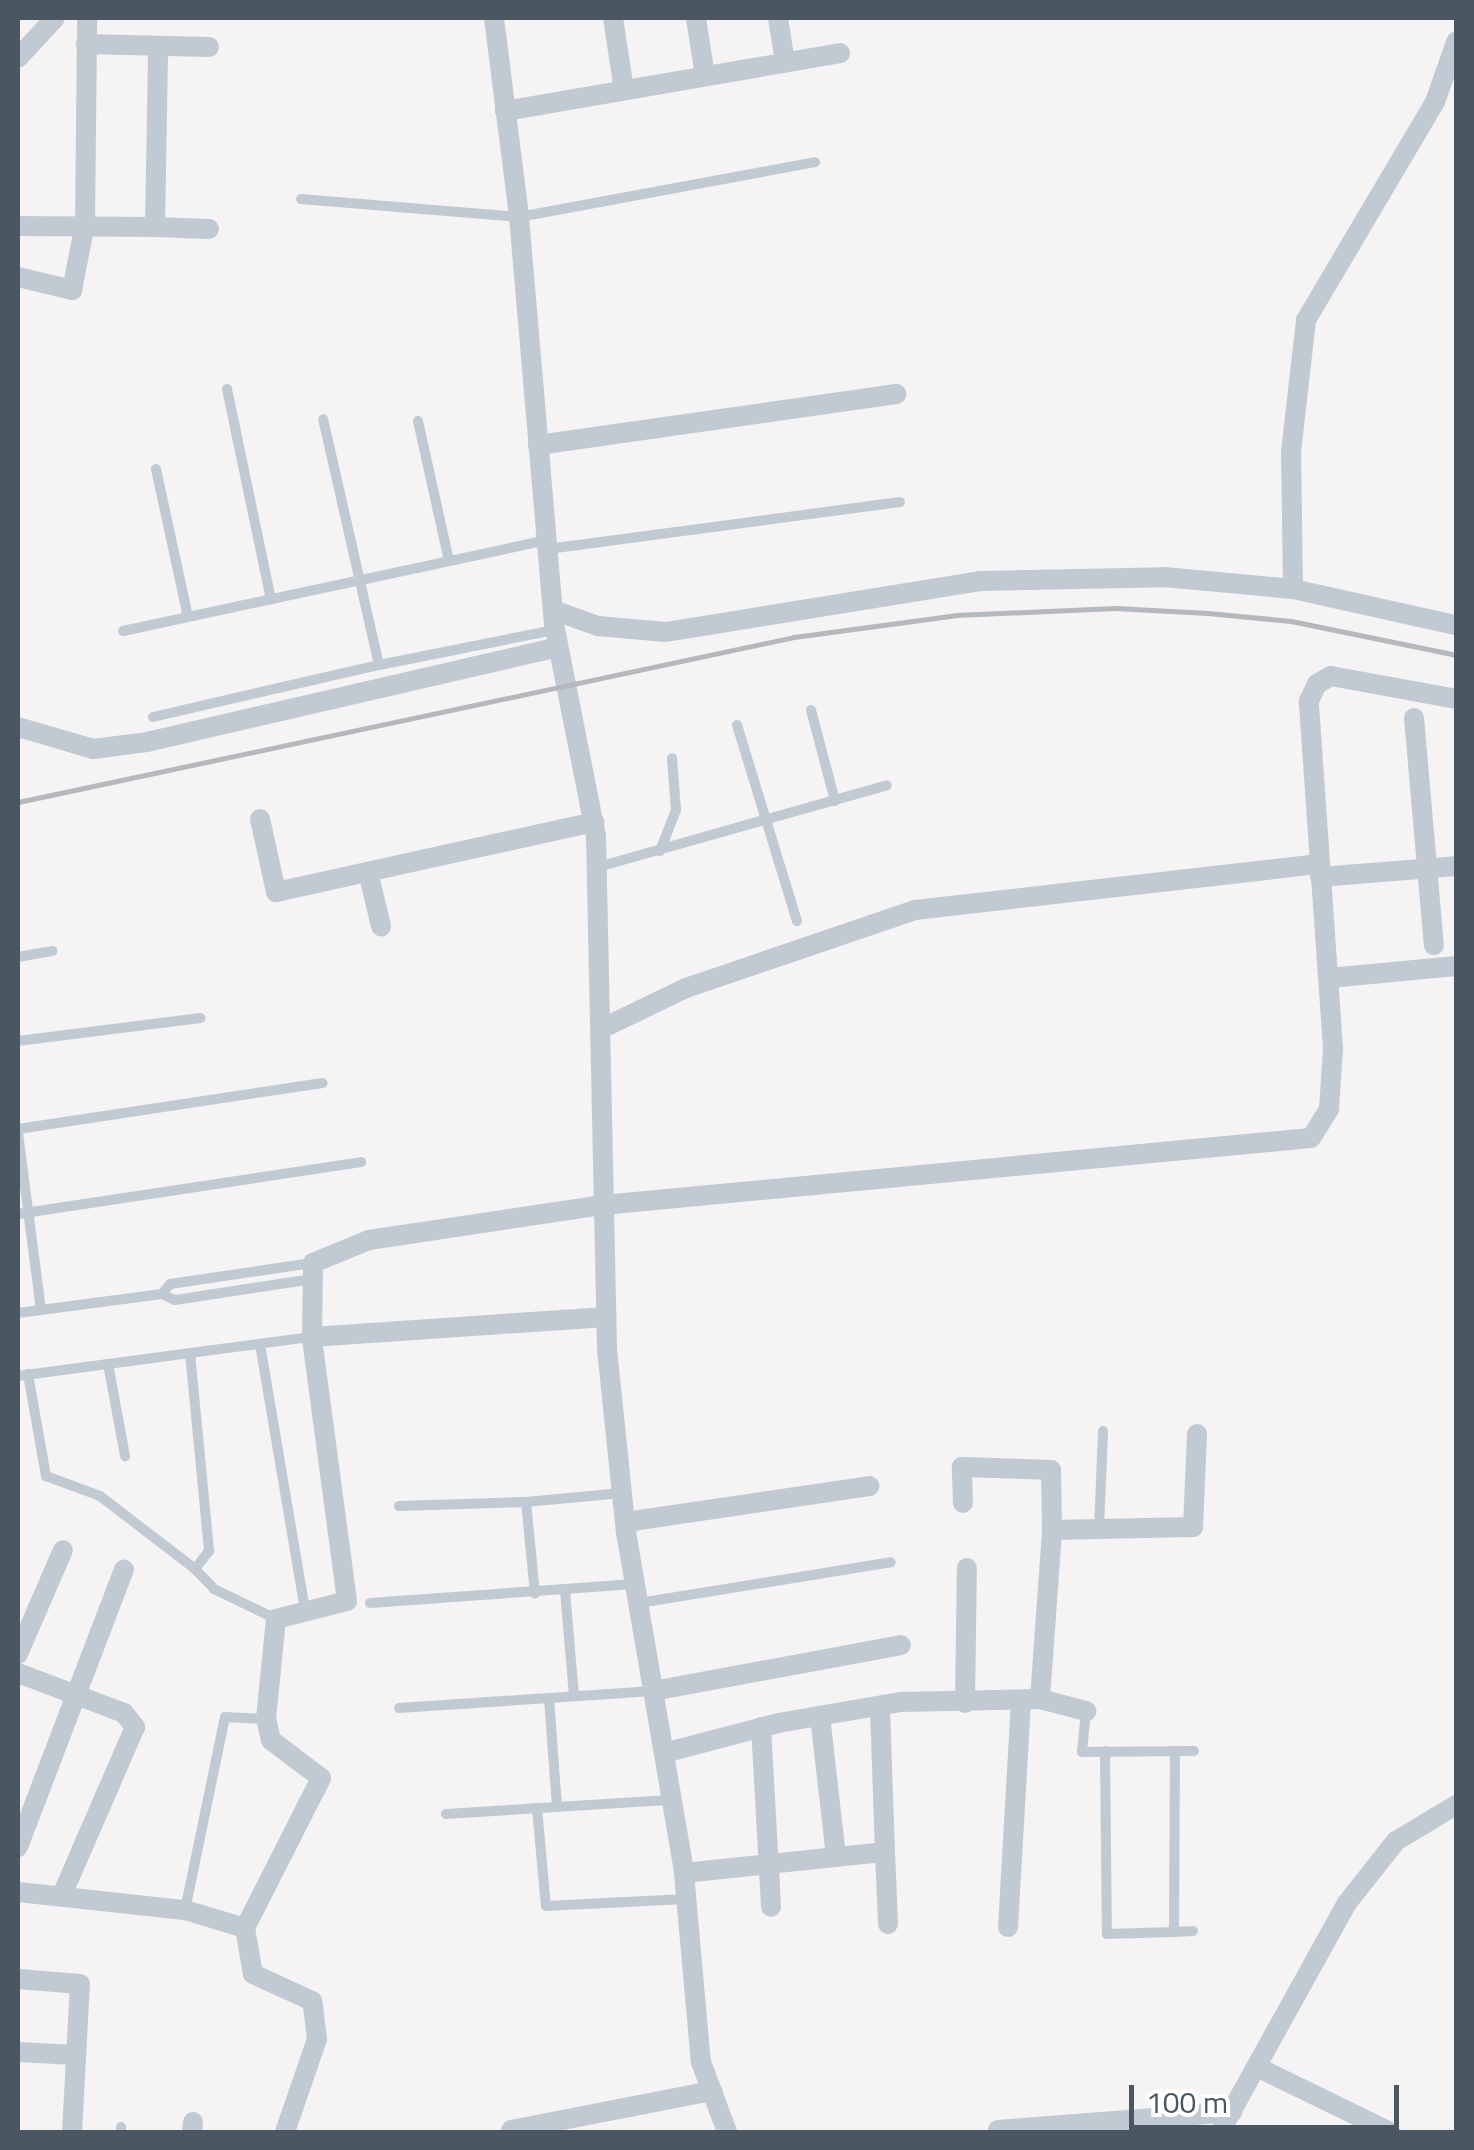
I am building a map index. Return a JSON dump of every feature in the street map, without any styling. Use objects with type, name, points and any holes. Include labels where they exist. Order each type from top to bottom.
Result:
[{"type":"street","points":[[18,58],[55,18]]},
{"type":"street","points":[[18,277],[72,290],[85,224],[86,18]]},
{"type":"street","points":[[494,18],[519,217],[555,629],[594,822],[598,867],[606,1317],[622,1493],[684,1873],[701,2062],[727,2132]]},
{"type":"street","points":[[612,18],[624,90]]},
{"type":"street","points":[[696,18],[704,76]]},
{"type":"street","points":[[778,18],[785,62]]},
{"type":"street","points":[[1293,590],[1291,452],[1306,320],[1435,102],[1456,42]]},
{"type":"street","points":[[86,44],[209,48]]},
{"type":"street","points":[[155,227],[158,47]]},
{"type":"street","points":[[506,111],[840,53]]},
{"type":"street","points":[[18,226],[85,224],[209,229]]},
{"type":"street","points":[[538,445],[896,394]]},
{"type":"street","points":[[18,727],[93,749],[147,742],[555,629],[598,626],[666,632],[980,581],[1164,577],[1293,590],[1456,625]]},
{"type":"street","points":[[285,2132],[317,2039],[312,2001],[253,1974],[246,1928],[321,1778],[271,1740],[266,1719],[276,1618],[347,1602],[312,1337],[314,1271],[369,1240],[602,1205],[1311,1138],[1329,1108],[1329,978],[1308,701],[1317,684],[1330,676],[1456,698]]},
{"type":"street","points":[[1414,718],[1434,945]]},
{"type":"street","points":[[260,819],[276,892],[594,822]]},
{"type":"street","points":[[603,1028],[686,988],[916,910],[1319,870],[1456,866]]},
{"type":"street","points":[[368,872],[381,926]]},
{"type":"street","points":[[1329,978],[1456,966]]},
{"type":"street","points":[[312,1337],[606,1317]]},
{"type":"street","points":[[1052,1530],[1193,1527],[1197,1434]]},
{"type":"street","points":[[962,1503],[962,1467],[1051,1470],[1052,1530],[1030,1700],[1008,1927]]},
{"type":"street","points":[[626,1522],[868,1486]]},
{"type":"street","points":[[18,1654],[63,1550]]},
{"type":"street","points":[[965,1703],[967,1568]]},
{"type":"street","points":[[18,1847],[71,1694],[124,1570]]},
{"type":"street","points":[[654,1691],[902,1645]]},
{"type":"street","points":[[18,1673],[124,1714],[134,1727],[61,1897]]},
{"type":"street","points":[[664,1754],[760,1728],[880,1706],[1030,1700],[1086,1711]]},
{"type":"street","points":[[880,1706],[888,1924]]},
{"type":"street","points":[[820,1716],[836,1857]]},
{"type":"street","points":[[760,1728],[770,1907]]},
{"type":"street","points":[[1220,2132],[1347,1903],[1396,1841],[1456,1805]]},
{"type":"street","points":[[684,1873],[886,1852]]},
{"type":"street","points":[[18,1892],[185,1910],[246,1928]]},
{"type":"street","points":[[18,1980],[80,1984],[72,2132]]},
{"type":"street","points":[[18,2052],[75,2055]]},
{"type":"street","points":[[1256,2066],[1390,2132]]},
{"type":"street","points":[[511,2130],[712,2091]]},
{"type":"street","points":[[998,2130],[1232,2112]]},
{"type":"lane","points":[[301,198],[519,217],[815,162]]},
{"type":"lane","points":[[227,389],[271,599]]},
{"type":"lane","points":[[323,419],[379,666]]},
{"type":"lane","points":[[418,422],[450,561]]},
{"type":"lane","points":[[156,469],[188,617]]},
{"type":"lane","points":[[123,630],[548,544],[900,502]]},
{"type":"lane","points":[[153,717],[555,629]]},
{"type":"lane","points":[[810,710],[835,800]]},
{"type":"lane","points":[[737,725],[797,922]]},
{"type":"lane","points":[[660,851],[676,810],[672,758]]},
{"type":"lane","points":[[598,867],[888,786]]},
{"type":"lane","points":[[18,956],[52,951]]},
{"type":"lane","points":[[18,1042],[201,1018]]},
{"type":"lane","points":[[41,1310],[22,1214],[18,1131],[323,1083]]},
{"type":"lane","points":[[22,1214],[361,1162]]},
{"type":"lane","points":[[162,1294],[170,1284],[314,1271]]},
{"type":"lane","points":[[18,1313],[162,1294],[175,1300],[314,1271]]},
{"type":"lane","points":[[276,1618],[214,1589],[100,1496],[46,1476],[23,1375],[312,1337]]},
{"type":"lane","points":[[260,1344],[305,1612]]},
{"type":"lane","points":[[190,1353],[209,1551],[195,1570]]},
{"type":"lane","points":[[108,1364],[125,1456]]},
{"type":"lane","points":[[1099,1529],[1103,1431]]},
{"type":"lane","points":[[398,1506],[526,1502],[622,1493]]},
{"type":"lane","points":[[526,1502],[534,1594]]},
{"type":"lane","points":[[370,1602],[565,1591],[637,1594],[891,1562]]},
{"type":"lane","points":[[565,1591],[574,1696]]},
{"type":"lane","points":[[399,1708],[654,1691]]},
{"type":"lane","points":[[549,1698],[557,1807]]},
{"type":"lane","points":[[1086,1711],[1082,1752],[1194,1751]]},
{"type":"lane","points":[[185,1910],[226,1717],[266,1719]]},
{"type":"lane","points":[[1174,1751],[1174,1932]]},
{"type":"lane","points":[[1105,1752],[1107,1934],[1193,1931]]},
{"type":"lane","points":[[446,1814],[672,1800]]},
{"type":"lane","points":[[537,1808],[546,1906],[686,1898]]},
{"type":"railway","points":[[18,802],[794,637],[956,615],[1115,608],[1208,613],[1291,621],[1456,655]]}]
